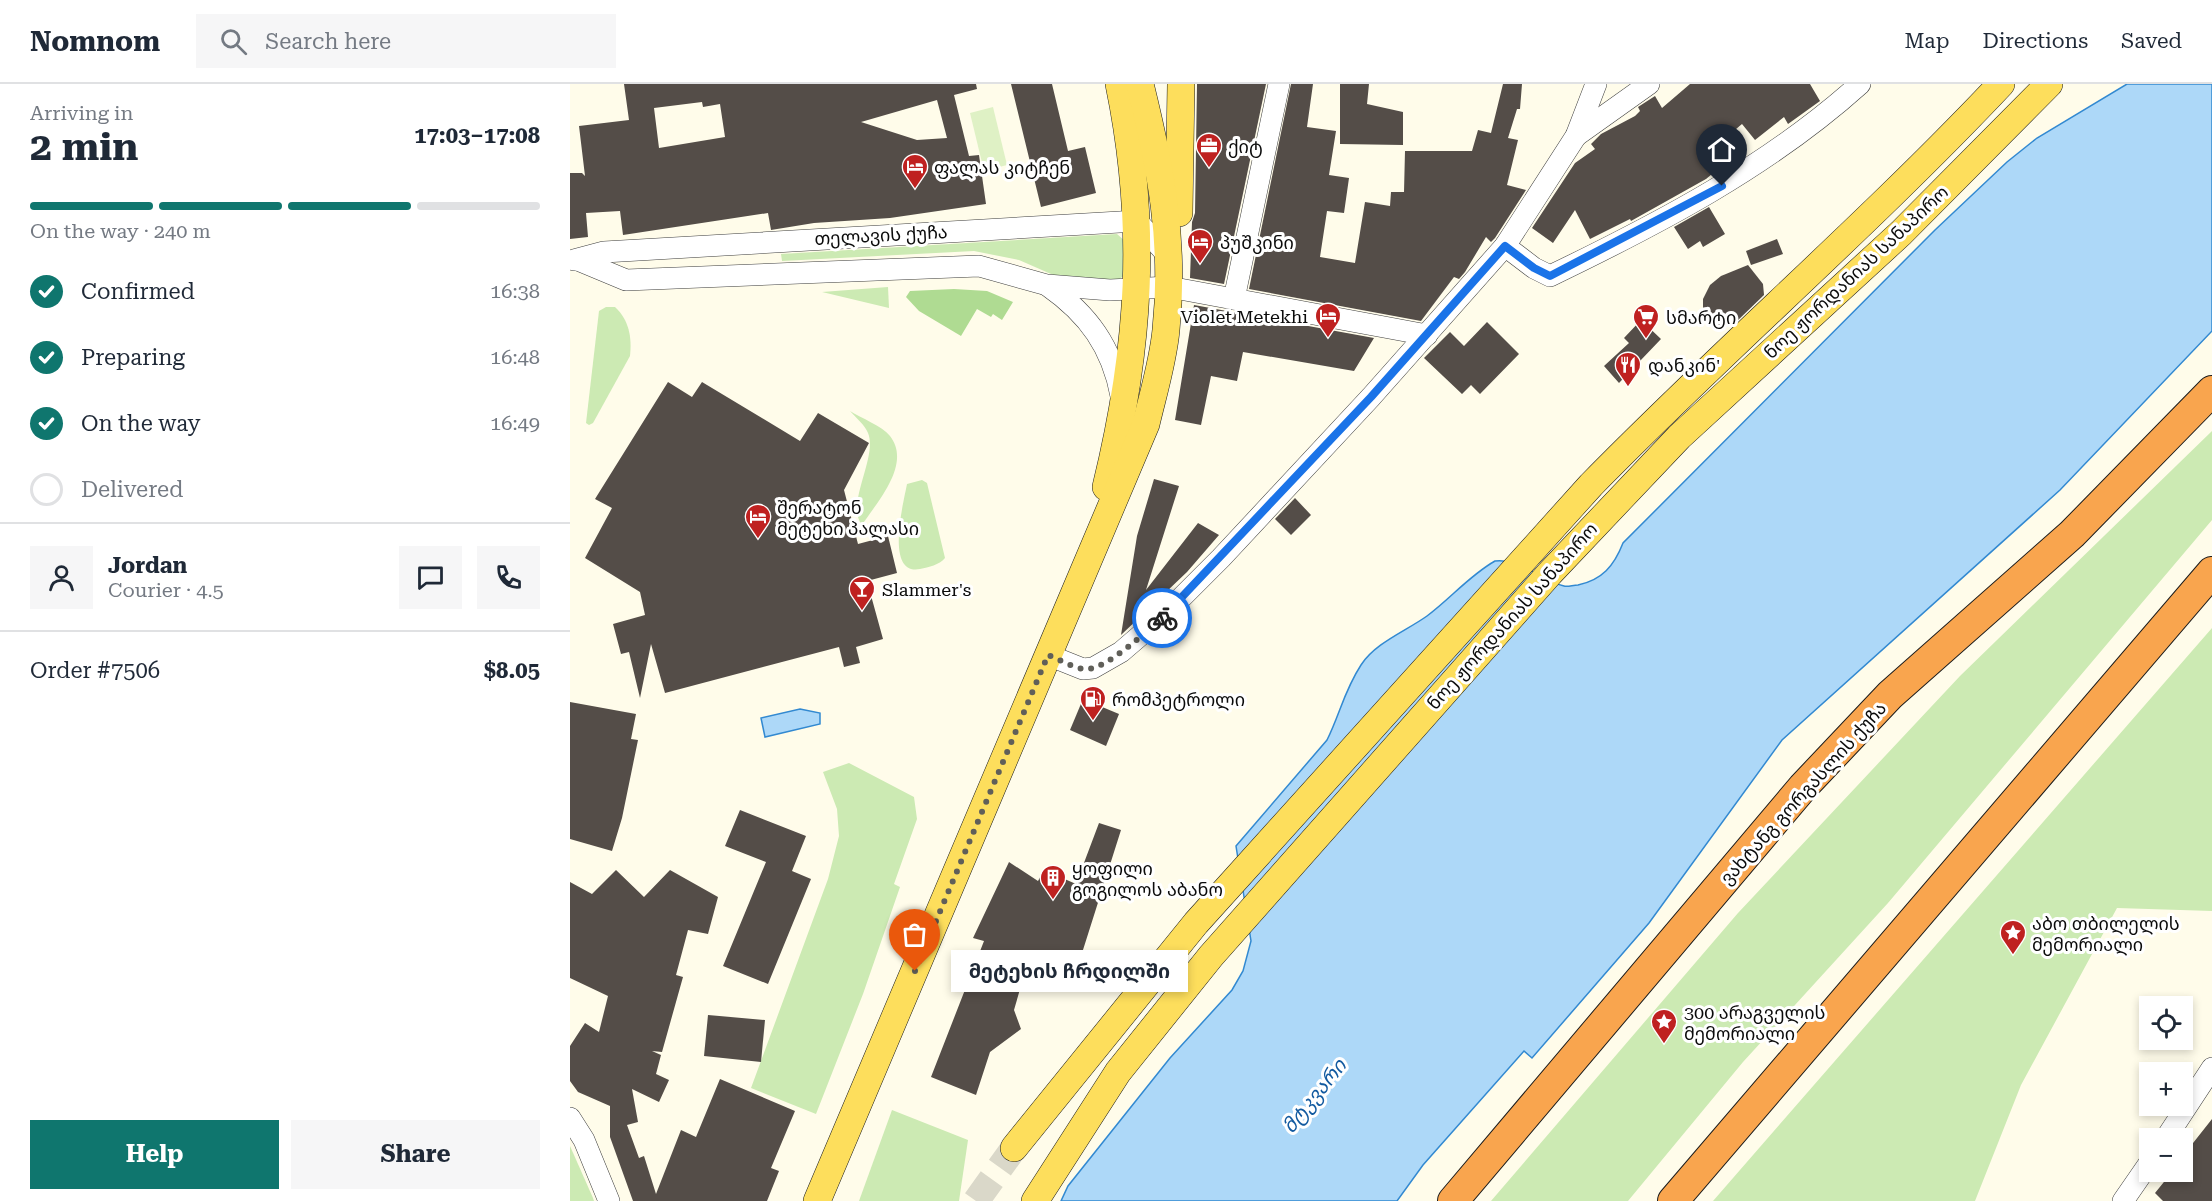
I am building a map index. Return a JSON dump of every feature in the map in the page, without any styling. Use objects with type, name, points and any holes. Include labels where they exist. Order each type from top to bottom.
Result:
[{"type":"highway","name":"ვახტანგ გორგასლის ქუჩა","points":[[1453,1201],[1803,787],[1848,737],[1890,695],[2072,534],[2212,392]]},
{"type":"highway","points":[[1673,1201],[2212,572]]},
{"type":"main road","points":[[1086,566],[1123,408],[1133,350],[1137,290],[1137,221],[1119,84]]},
{"type":"main road","points":[[817,1201],[1146,424],[1166,332],[1170,258],[1160,164],[1140,84]]},
{"type":"main road","points":[[1170,258],[1176,237],[1180,206],[1181,84]]},
{"type":"main road","name":"ნოე ჟორდანიას სანაპირო","points":[[1014,1148],[1196,923],[1531,551],[1659,416],[1879,208],[2001,84]]},
{"type":"main road","name":"ნოე ჟორდანიას სანაპირო","points":[[1035,1201],[1118,1072],[1211,956],[1550,573],[1679,437],[1901,232],[2049,84]]},
{"type":"street","points":[[1234,299],[1279,84]]},
{"type":"street","points":[[1048,655],[1083,669],[1093,668],[1121,652],[1163,616],[1221,558],[1505,246],[1576,136],[1596,84]]},
{"type":"street","points":[[1576,136],[1649,84]]},
{"type":"street","points":[[1505,246],[1534,268],[1550,276],[1742,175],[1822,118],[1860,84]]},
{"type":"street","points":[[1137,221],[1170,258]]},
{"type":"street","name":"თელავის ქუჩა","points":[[574,260],[604,252],[1137,221]]},
{"type":"street","name":"თელავის ქუჩა","points":[[574,260],[626,280],[979,266],[1047,285],[1137,290],[1169,287],[1427,334]]},
{"type":"street","name":"თელავის ქუჩა","points":[[1047,285],[1073,304],[1102,341],[1115,370],[1123,408]]},
{"type":"street","points":[[2173,1128],[2212,1068]]},
{"type":"street","points":[[570,1118],[584,1140],[609,1201]]},
{"type":"street","points":[[2123,1201],[2139,1178]]},
{"type":"green space","points":[[993,107],[1007,165],[984,171],[970,113]]},
{"type":"green space","points":[[1117,234],[1125,241],[1125,275],[1118,280],[1067,281],[1019,260],[974,251],[782,261],[781,254]]},
{"type":"green space","points":[[888,287],[889,308],[822,292]]},
{"type":"green space","points":[[954,289],[987,291],[1013,302],[1002,320],[993,314],[991,317],[977,309],[961,336],[919,311],[906,297],[910,291]]},
{"type":"green space","points":[[606,307],[615,307],[624,317],[630,336],[630,356],[593,423],[589,425],[586,423],[599,311]]},
{"type":"green space","points":[[850,411],[886,432],[896,447],[895,470],[890,482],[862,525],[857,505],[870,443],[867,430]]},
{"type":"green space","points":[[2212,431],[2212,520],[1888,903],[1743,1062],[1628,1201],[1491,1201],[1738,913],[1960,676]]},
{"type":"green space","points":[[922,480],[927,483],[945,558],[937,564],[920,569],[909,568],[902,561],[899,535],[907,484]]},
{"type":"green space","points":[[2212,628],[2212,911],[2117,908],[2021,1085],[1975,1201],[1713,1201]]},
{"type":"green space","points":[[849,763],[914,797],[917,819],[894,884],[900,887],[863,994],[816,1114],[751,1088],[828,879],[839,836],[837,809],[823,772]]},
{"type":"green space","points":[[892,1110],[968,1140],[959,1201],[859,1201]]},
{"type":"green space","points":[[570,1146],[593,1198],[594,1201],[570,1201]]},
{"type":"water","name":"მტკვარი","points":[[2127,84],[2212,84],[2212,331],[2060,490],[1782,740],[1649,923],[1532,1058],[1524,1051],[1423,1165],[1397,1201],[1061,1201],[1068,1186],[1170,1058],[1232,990],[1243,971],[1251,941],[1236,846],[1327,740],[1350,684],[1367,657],[1382,644],[1427,616],[1477,573],[1495,561],[1522,566],[1555,583],[1566,586],[1586,583],[1600,576],[1616,559],[1623,543],[1935,230],[2007,162],[2037,138]]},
{"type":"water","points":[[800,709],[820,713],[820,724],[765,737],[761,718]]},
{"type":"building","points":[[624,84],[976,84],[977,89],[954,95],[969,156],[979,155],[986,204],[890,218],[814,223],[771,230],[768,213],[623,235],[620,211],[586,213],[588,237],[570,239],[570,173],[582,173],[585,176],[579,126],[629,120]],"holes":[[[937,100],[947,138],[917,140],[861,122]],[[702,102],[703,107],[720,104],[725,137],[659,148],[654,108]]]},
{"type":"building","points":[[1011,84],[1052,84],[1068,151],[1085,147],[1096,193],[1041,207]]},
{"type":"building","points":[[1197,84],[1266,84],[1224,284],[1190,278],[1192,222],[1195,213]]},
{"type":"building","points":[[1291,84],[1313,84],[1307,127],[1336,131],[1329,175],[1349,178],[1344,213],[1327,211],[1320,257],[1355,263],[1365,202],[1390,206],[1391,192],[1404,192],[1405,151],[1472,151],[1478,130],[1491,133],[1503,84],[1522,84],[1520,109],[1517,109],[1508,138],[1518,140],[1507,185],[1526,190],[1495,238],[1491,242],[1486,237],[1465,272],[1459,279],[1454,277],[1421,321],[1249,289]]},
{"type":"building","points":[[1340,84],[1369,84],[1367,104],[1403,112],[1403,145],[1340,144]]},
{"type":"building","points":[[1690,84],[1810,84],[1820,101],[1788,124],[1784,117],[1755,140],[1742,124],[1717,145],[1729,160],[1706,179],[1631,221],[1630,219],[1590,239],[1575,210],[1553,243],[1532,228],[1575,163],[1595,149],[1591,144],[1601,134],[1635,116],[1640,111],[1638,107],[1655,96],[1662,108]]},
{"type":"building","points":[[1709,207],[1725,234],[1703,247],[1700,241],[1688,249],[1674,227]]},
{"type":"building","points":[[1777,239],[1783,254],[1751,265],[1746,251]]},
{"type":"building","points":[[1748,265],[1763,284],[1764,295],[1733,325],[1725,327],[1709,321],[1703,311],[1703,299],[1710,285],[1721,276]]},
{"type":"building","points":[[1194,305],[1374,338],[1354,371],[1243,352],[1237,381],[1211,376],[1201,425],[1175,420]]},
{"type":"building","points":[[1641,320],[1661,339],[1619,383],[1604,366],[1629,343],[1624,338]]},
{"type":"building","points":[[1487,322],[1519,354],[1480,394],[1471,385],[1462,394],[1424,358],[1450,332],[1464,346]]},
{"type":"building","name":"შერატონ მეტეხი პალასი","points":[[668,382],[692,397],[702,382],[800,441],[818,413],[869,443],[844,490],[858,544],[888,536],[897,573],[867,581],[883,639],[856,647],[860,663],[844,667],[839,647],[665,693],[651,644],[640,698],[629,652],[621,654],[613,624],[645,615],[640,592],[585,558],[612,508],[595,499]]},
{"type":"building","points":[[1154,479],[1179,486],[1146,590],[1198,523],[1219,535],[1187,572],[1121,635],[1137,536]]},
{"type":"building","points":[[1295,498],[1311,515],[1291,535],[1275,519]]},
{"type":"building","points":[[1083,699],[1119,714],[1106,746],[1070,730]]},
{"type":"building","points":[[570,702],[636,714],[631,739],[638,740],[622,818],[612,851],[570,839]]},
{"type":"building","points":[[740,810],[806,836],[792,871],[811,879],[768,984],[723,966],[766,862],[725,846]]},
{"type":"building","points":[[1099,823],[1121,830],[1076,972],[1029,958],[1014,1010],[1021,1029],[990,1052],[976,1095],[931,1077],[984,941],[973,938],[1009,862],[1038,881],[1044,870],[1076,884]]},
{"type":"building","points":[[616,870],[644,897],[670,870],[718,897],[708,934],[688,930],[676,975],[683,977],[662,1052],[652,1051],[661,1055],[656,1074],[669,1080],[659,1102],[632,1089],[638,1122],[627,1125],[639,1158],[644,1156],[656,1194],[681,1130],[696,1137],[720,1079],[795,1111],[771,1168],[779,1171],[767,1201],[633,1201],[610,1137],[610,1106],[578,1092],[570,1081],[570,1046],[585,1023],[599,1032],[608,996],[570,978],[570,882],[592,894]]},
{"type":"building","points":[[708,1015],[765,1020],[761,1062],[704,1056]]},
{"type":"building","points":[[2212,1119],[2212,1201],[2163,1201],[2155,1193],[2164,1182],[2193,1182],[2193,1143]]},
{"type":"tunnel","points":[[976,1201],[1014,1148]]},
{"type":"way so far","points":[[915,971],[1048,655],[1083,669],[1093,668],[1121,652],[1162,618]]},
{"type":"place","name":"ქიტ","points":[[1209,169]]},
{"type":"place","name":"ფალას კიტჩენ","points":[[915,190]]},
{"type":"place","name":"პუშკინი","points":[[1200,265]]},
{"type":"place","name":"Violet Metekhi","points":[[1328,339]]},
{"type":"place","name":"სმარტი","points":[[1646,340]]},
{"type":"place","name":"დანკინ'","points":[[1628,388]]},
{"type":"place","name":"შერატონ მეტეხი პალასი","points":[[758,540]]},
{"type":"place","name":"Slammer's","points":[[862,612]]},
{"type":"place","name":"რომპეტროლი","points":[[1093,722]]},
{"type":"place","name":"ყოფილი გოგილოს აბანო","points":[[1053,901]]},
{"type":"place","name":"აბო თბილელის მემორიალი","points":[[2013,956]]},
{"type":"place","name":"მეტეხის ჩრდილში","points":[[915,971]]},
{"type":"place","name":"300 არაგველის მემორიალი","points":[[1664,1045]]},
{"type":"route","points":[[1162,618],[1371,397],[1505,246],[1534,268],[1550,276],[1599,253],[1722,186]]}]
